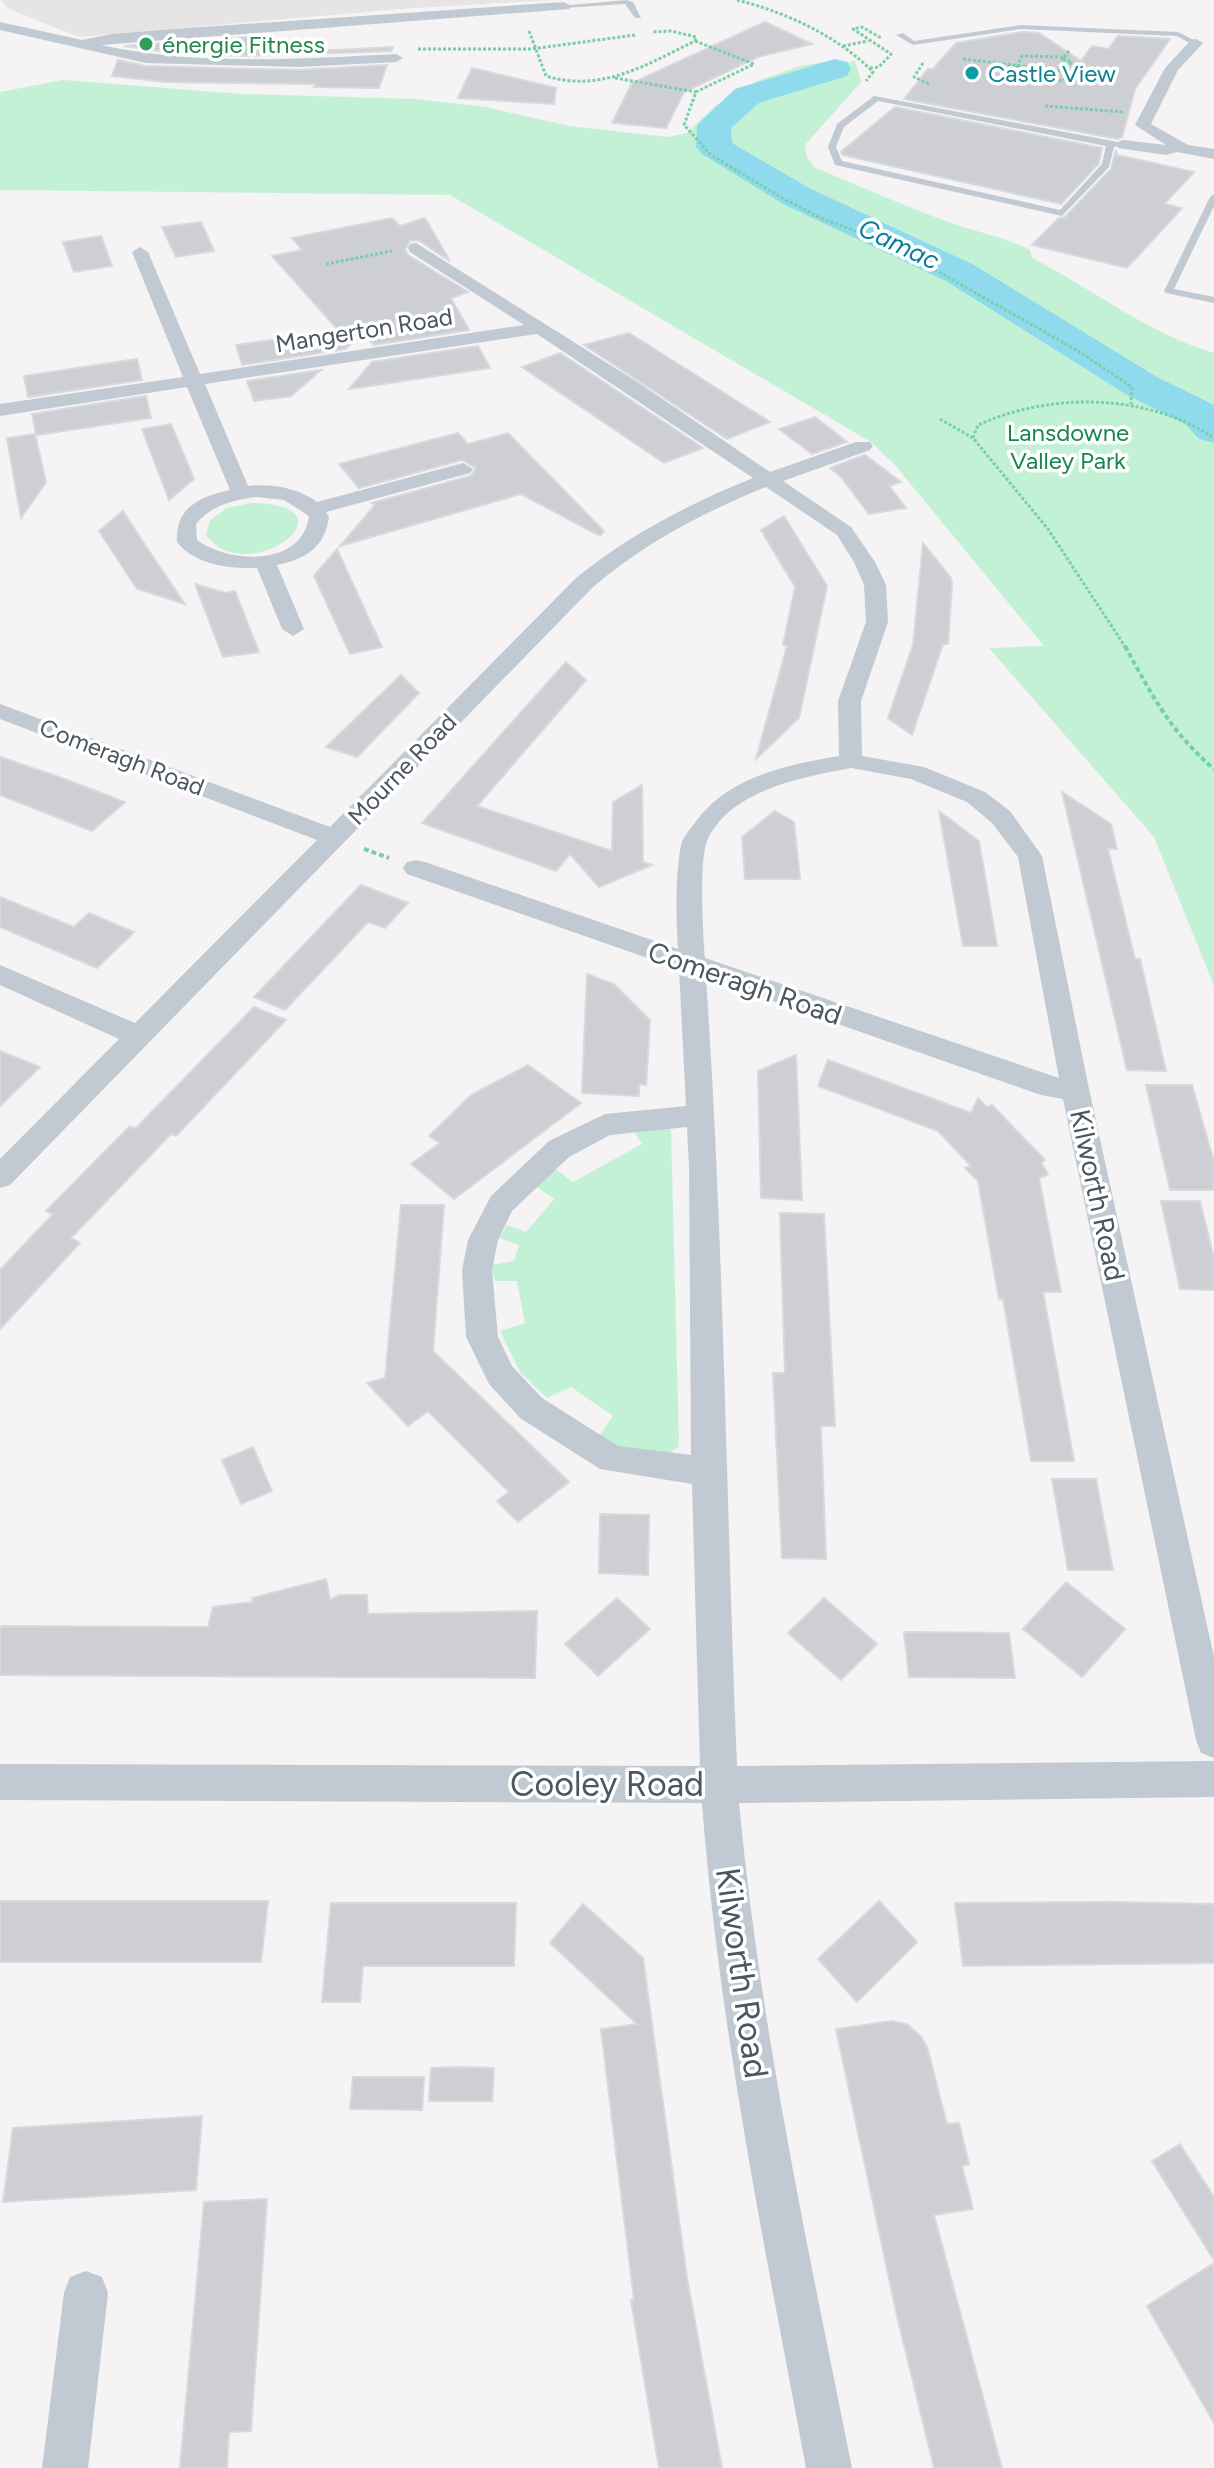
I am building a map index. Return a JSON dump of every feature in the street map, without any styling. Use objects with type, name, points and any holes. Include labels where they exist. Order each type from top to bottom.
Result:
[{"type":"street","points":[[79,45],[112,38],[173,33],[564,6]]},
{"type":"street","points":[[0,26],[121,55],[165,59],[298,63],[401,54]]},
{"type":"street","points":[[1196,43],[1172,68],[1143,125],[1178,146],[1214,154]]},
{"type":"street","points":[[1116,145],[1166,150],[1178,146]]},
{"type":"street","name":"Mangerton Road","points":[[416,248],[771,480]]},
{"type":"street","points":[[140,252],[241,493]]},
{"type":"street","name":"Mangerton Road","points":[[0,410],[540,328]]},
{"type":"street","name":"Mourne Road","points":[[0,1177],[584,583],[638,541],[687,516],[771,480],[863,446]]},
{"type":"street","points":[[315,509],[463,469]]},
{"type":"street","points":[[771,480],[844,531],[873,577],[878,599],[877,622],[859,662],[850,695],[851,761]]},
{"type":"street","points":[[241,493],[285,494],[307,503],[315,509],[320,524],[312,540],[292,553],[265,562],[217,560],[204,556],[187,542],[186,524],[212,501],[241,493]]},
{"type":"street","points":[[265,562],[293,629]]},
{"type":"street","name":"Comeragh Road","points":[[0,711],[335,838]]},
{"type":"street","name":"Kilworth Road","points":[[829,2468],[778,2205],[742,1993],[719,1784],[708,1472],[704,1166],[689,918],[694,842],[703,825],[733,797],[752,786],[799,770],[851,761],[916,772],[976,797],[1001,817],[1030,856],[1075,1089],[1214,1740]]},
{"type":"street","name":"Comeragh Road","points":[[416,868],[1051,1088],[1075,1089]]},
{"type":"street","points":[[0,974],[138,1036]]},
{"type":"street","points":[[700,1115],[605,1125],[559,1149],[501,1204],[483,1240],[477,1270],[482,1337],[500,1375],[531,1408],[612,1459],[708,1472]]},
{"type":"street","name":"Cooley Road","points":[[0,1782],[719,1784],[1214,1779]]},
{"type":"street","points":[[65,2468],[86,2293]]},
{"type":"lane","points":[[564,6],[626,2],[638,16]]},
{"type":"lane","points":[[900,35],[913,43],[1021,27],[1178,34],[1196,43]]},
{"type":"lane","points":[[898,49],[928,52],[936,39]]},
{"type":"lane","points":[[877,98],[1116,145],[1106,165],[1062,213],[838,163],[832,147],[840,126],[877,98]]},
{"type":"lane","points":[[1214,197],[1169,291],[1214,300]]},
{"type":"path","points":[[737,0],[754,3],[861,57],[873,72],[865,82]]},
{"type":"path","points":[[870,68],[879,67],[891,54],[854,27],[866,28],[898,49]]},
{"type":"path","points":[[401,54],[614,41],[644,33],[671,31],[687,33],[696,37],[695,41]]},
{"type":"path","points":[[843,46],[900,35]]},
{"type":"path","points":[[537,47],[546,76],[560,83],[578,86],[614,78],[695,41],[754,64],[696,92],[614,78]]},
{"type":"path","points":[[1065,57],[1075,44]]},
{"type":"path","points":[[928,52],[914,77],[942,86]]},
{"type":"path","points":[[1017,67],[1022,56],[1065,57]]},
{"type":"path","points":[[1063,71],[1072,62],[1063,59],[1065,57]]},
{"type":"path","points":[[962,59],[1063,71],[1069,74],[1063,81],[1043,78],[1049,70]]},
{"type":"path","points":[[696,92],[684,125],[711,155],[784,199],[823,219],[877,239],[1078,351],[1132,387],[1131,404]]},
{"type":"path","points":[[1036,105],[1148,114]]},
{"type":"path","points":[[326,264],[416,248]]},
{"type":"path","points":[[973,438],[978,425],[1013,411],[1131,404],[1181,418],[1214,438]]},
{"type":"path","points":[[940,419],[973,438],[1066,553],[1177,734],[1214,769]]},
{"type":"path","points":[[335,838],[416,868]]},
{"type":"shaded area","points":[[1,0],[552,0],[400,9],[79,37],[9,9]]},
{"type":"green space","name":"Lansdowne Valley Park","points":[[836,60],[842,63],[855,61],[861,82],[805,145],[807,157],[814,167],[948,222],[1020,245],[1030,250],[1032,258],[1143,322],[1214,353],[1214,986],[1154,837],[989,648],[1044,646],[895,465],[871,442],[450,195],[0,190],[0,92],[63,80],[241,94],[416,99],[485,107],[569,126],[667,137],[687,133],[716,105],[739,95],[757,81],[800,66]]},
{"type":"green space","points":[[252,503],[283,507],[297,517],[296,529],[285,541],[267,550],[246,554],[224,550],[206,535],[210,520],[227,508]]},
{"type":"green space","points":[[664,1125],[671,1130],[679,1446],[663,1459],[598,1438],[613,1416],[571,1387],[547,1398],[520,1372],[500,1331],[525,1323],[517,1281],[495,1281],[491,1265],[514,1261],[519,1245],[499,1238],[507,1225],[526,1232],[554,1199],[534,1185],[554,1168],[573,1182],[642,1144],[632,1128]]},
{"type":"building","points":[[765,22],[812,44],[758,57],[684,92],[666,128],[612,123],[632,83]]},
{"type":"building","points":[[1023,32],[1039,33],[1081,61],[1092,46],[1108,49],[1118,36],[1170,39],[1135,89],[1122,137],[1118,139],[904,99],[928,69],[933,69],[956,43]]},
{"type":"building","points":[[254,37],[260,54],[393,47],[391,51],[248,56],[174,53],[124,46]]},
{"type":"building","points":[[118,60],[146,66],[298,70],[387,65],[379,88],[314,87],[315,84],[165,82],[112,76]]},
{"type":"building","points":[[472,68],[556,88],[554,104],[458,98]]},
{"type":"building","points":[[895,107],[1102,148],[1099,163],[1061,204],[843,155],[841,152]]},
{"type":"building","points":[[1116,150],[1117,155],[1194,172],[1164,204],[1182,208],[1127,268],[1032,245],[1059,218],[1064,218],[1111,169]]},
{"type":"building","points":[[392,218],[400,226],[425,218],[450,261],[418,240],[410,241],[405,249],[408,255],[468,292],[451,298],[469,330],[374,345],[363,334],[345,349],[242,365],[236,345],[339,331],[272,256],[302,250],[292,238]]},
{"type":"building","points":[[201,222],[214,251],[176,257],[162,227]]},
{"type":"building","points":[[101,236],[112,266],[74,272],[63,242]]},
{"type":"building","points":[[629,333],[770,422],[727,439],[584,345]]},
{"type":"building","points":[[478,346],[490,368],[349,389],[372,362]]},
{"type":"building","points":[[560,353],[703,448],[664,463],[522,367]]},
{"type":"building","points":[[137,359],[142,380],[28,397],[24,376]]},
{"type":"building","points":[[321,370],[291,396],[254,401],[247,381]]},
{"type":"building","points":[[146,396],[151,418],[36,435],[32,414]]},
{"type":"building","points":[[815,417],[847,442],[812,454],[779,429]]},
{"type":"building","points":[[171,424],[194,479],[169,500],[142,429]]},
{"type":"building","points":[[458,433],[468,444],[508,433],[604,531],[600,536],[521,494],[340,546],[375,505],[372,503],[471,476],[476,468],[462,460],[359,488],[339,464]]},
{"type":"building","points":[[35,434],[46,482],[21,518],[7,438]]},
{"type":"building","points":[[865,455],[901,482],[889,486],[906,508],[869,514],[841,477],[830,468]]},
{"type":"building","points":[[123,511],[185,604],[137,589],[99,531]]},
{"type":"building","points":[[784,516],[827,586],[799,718],[756,759],[787,646],[783,645],[795,587],[761,530]]},
{"type":"building","points":[[923,543],[951,578],[952,584],[948,644],[943,644],[912,735],[888,718],[913,645]]},
{"type":"building","points":[[337,549],[382,647],[350,654],[314,576]]},
{"type":"building","points":[[195,584],[226,593],[235,591],[259,652],[223,657]]},
{"type":"building","points":[[566,662],[586,680],[477,806],[612,851],[613,802],[642,785],[643,862],[652,865],[599,887],[570,854],[556,871],[422,823]]},
{"type":"building","points":[[401,675],[419,693],[357,757],[326,747]]},
{"type":"building","points":[[0,757],[125,802],[92,831],[0,795]]},
{"type":"building","points":[[1062,792],[1111,824],[1117,849],[1108,849],[1135,959],[1140,959],[1166,1071],[1127,1070]]},
{"type":"building","points":[[775,811],[794,822],[800,879],[745,879],[742,837]]},
{"type":"building","points":[[939,811],[979,841],[997,946],[963,946]]},
{"type":"building","points":[[361,885],[408,903],[385,928],[368,922],[285,1010],[254,997]]},
{"type":"building","points":[[0,897],[74,927],[89,913],[134,932],[97,968],[0,927]]},
{"type":"building","points":[[587,974],[614,984],[650,1020],[646,1085],[639,1084],[639,1096],[582,1093]]},
{"type":"building","points":[[254,1007],[286,1020],[176,1136],[171,1134],[71,1238],[80,1243],[0,1329],[0,1270],[53,1214],[46,1211],[130,1126],[135,1129]]},
{"type":"building","points":[[0,1051],[40,1067],[0,1106]]},
{"type":"building","points":[[796,1055],[802,1200],[761,1198],[758,1071]]},
{"type":"building","points":[[828,1060],[971,1113],[978,1098],[987,1107],[992,1105],[1045,1160],[1041,1163],[1048,1174],[1039,1178],[1061,1292],[1043,1292],[1074,1461],[1031,1461],[1003,1299],[999,1299],[978,1181],[965,1168],[971,1166],[938,1131],[818,1086]]},
{"type":"building","points":[[528,1065],[581,1103],[454,1199],[411,1164],[440,1143],[429,1136],[471,1095]]},
{"type":"building","points":[[1146,1085],[1192,1085],[1214,1162],[1214,1190],[1170,1190]]},
{"type":"building","points":[[1161,1201],[1200,1201],[1214,1258],[1214,1290],[1180,1289]]},
{"type":"building","points":[[401,1205],[444,1205],[433,1351],[569,1482],[518,1522],[497,1501],[509,1492],[428,1411],[408,1426],[367,1383],[385,1378]]},
{"type":"building","points":[[780,1213],[824,1214],[835,1426],[821,1426],[826,1559],[782,1558],[773,1373],[785,1373]]},
{"type":"building","points":[[253,1447],[272,1491],[241,1504],[222,1460]]},
{"type":"building","points":[[1052,1479],[1096,1479],[1113,1570],[1068,1570]]},
{"type":"building","points":[[600,1514],[649,1515],[648,1575],[599,1573]]},
{"type":"building","points":[[326,1579],[330,1600],[339,1595],[367,1595],[368,1614],[537,1611],[535,1678],[0,1675],[0,1626],[208,1627],[213,1607],[253,1602],[252,1598]]},
{"type":"building","points":[[1066,1582],[1125,1629],[1082,1677],[1023,1629]]},
{"type":"building","points":[[617,1598],[650,1629],[598,1676],[565,1644]]},
{"type":"building","points":[[824,1598],[877,1644],[841,1680],[788,1633]]},
{"type":"building","points":[[904,1632],[1009,1633],[1015,1678],[909,1677]]},
{"type":"building","points":[[0,1901],[268,1901],[261,1962],[0,1962]]},
{"type":"building","points":[[879,1901],[917,1942],[857,2002],[818,1959]]},
{"type":"building","points":[[331,1903],[516,1903],[514,1966],[363,1966],[360,2002],[322,2002]]},
{"type":"building","points":[[955,1903],[1214,1904],[1214,1963],[963,1966]]},
{"type":"building","points":[[583,1904],[643,1958],[687,2278],[722,2468],[659,2468],[631,2300],[634,2300],[601,2029],[637,2024],[550,1943]]},
{"type":"building","points":[[892,2021],[908,2025],[921,2037],[927,2047],[947,2124],[959,2123],[969,2164],[962,2166],[973,2209],[934,2215],[1002,2468],[934,2468],[897,2316],[836,2029]]},
{"type":"building","points":[[431,2068],[494,2068],[492,2101],[429,2101]]},
{"type":"building","points":[[353,2077],[424,2077],[422,2110],[350,2109]]},
{"type":"building","points":[[202,2116],[196,2190],[3,2202],[13,2128]]},
{"type":"building","points":[[1180,2144],[1214,2197],[1214,2260],[1152,2161]]},
{"type":"building","points":[[267,2199],[251,2431],[229,2432],[227,2468],[180,2468],[204,2202]]},
{"type":"building","points":[[1214,2263],[1214,2423],[1147,2306]]},
{"type":"waterway","name":"Camac","points":[[835,69],[747,96],[714,125],[714,147],[796,196],[960,273],[1142,386],[1200,415],[1214,430]]},
{"type":"place","name":"énergie Fitness","points":[[146,44]]},
{"type":"place","name":"Castle View","points":[[972,73]]}]
